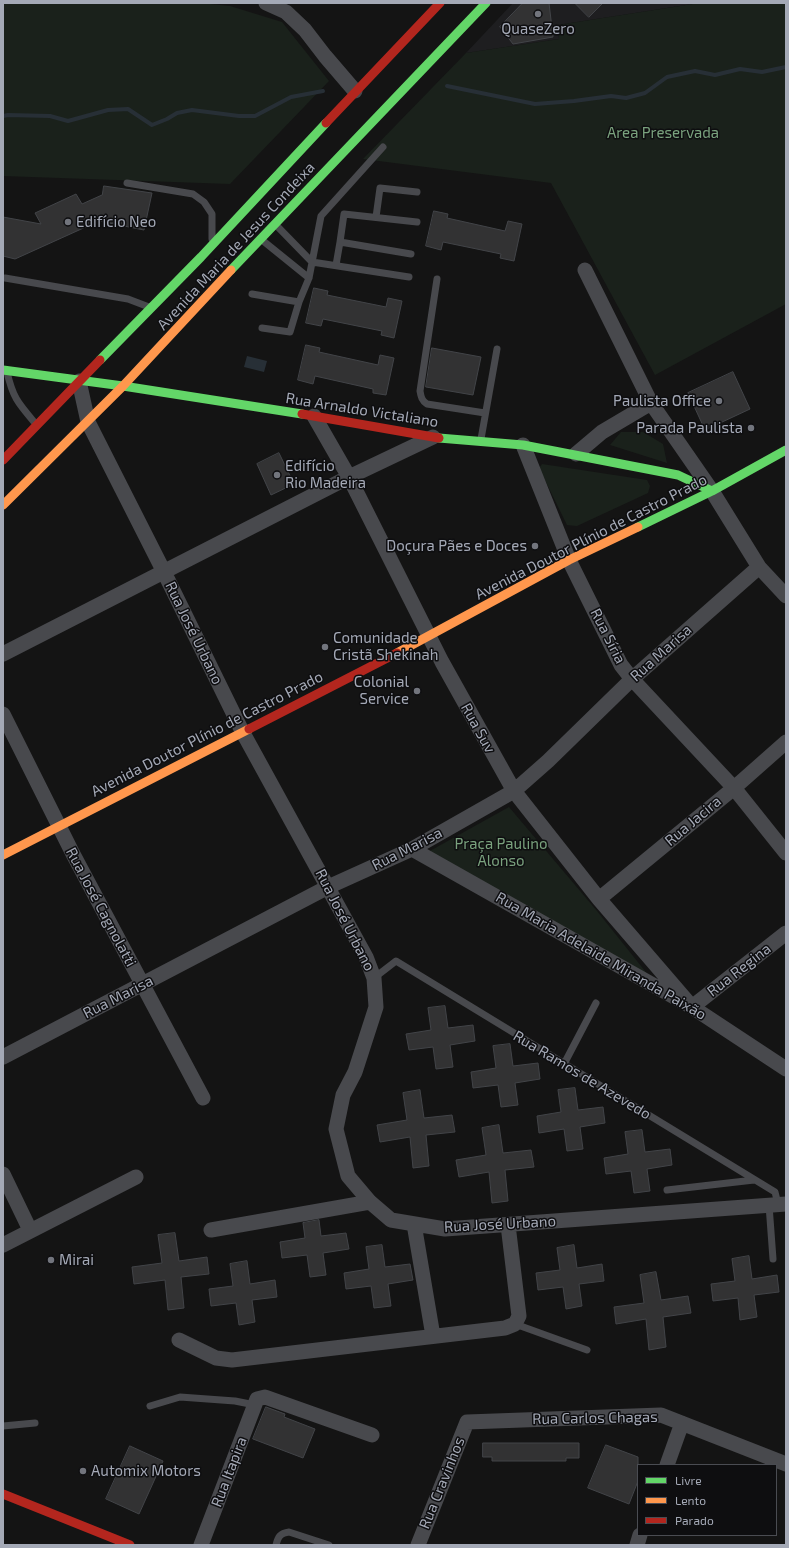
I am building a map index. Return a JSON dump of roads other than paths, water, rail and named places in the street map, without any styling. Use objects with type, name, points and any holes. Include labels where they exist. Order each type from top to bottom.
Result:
[{"type":"street","points":[[266,3],[286,12],[305,30],[355,91]]},
{"type":"street","name":"Avenida Maria de Jesus Condeixa","points":[[3,460],[201,257],[212,243],[273,180],[355,91],[440,3]]},
{"type":"street","name":"Avenida Maria de Jesus Condeixa","points":[[3,505],[123,386],[275,224],[292,201],[486,3]]},
{"type":"street","points":[[273,180],[279,190]]},
{"type":"street","points":[[196,276],[202,267],[201,257]]},
{"type":"street","points":[[585,270],[651,403],[712,492],[759,567],[786,596]]},
{"type":"street","points":[[198,295],[209,295]]},
{"type":"street","name":"Rua Arnaldo Victaliano","points":[[5,370],[123,386],[314,416],[434,437],[523,445],[576,454],[678,476],[712,492]]},
{"type":"street","name":"Rua José Urbano","points":[[79,381],[88,422],[242,731],[366,957],[374,978],[376,1007],[355,1072],[343,1095],[336,1129],[348,1176],[370,1202],[391,1220],[445,1230],[778,1204]]},
{"type":"street","points":[[576,454],[602,432],[651,403]]},
{"type":"street","name":"Rua Suv","points":[[314,416],[349,477],[428,637],[514,791],[599,899],[692,1007]]},
{"type":"street","points":[[3,654],[349,477],[434,437]]},
{"type":"street","name":"Rua Síria","points":[[523,445],[569,560],[621,665],[632,679],[734,788],[786,853]]},
{"type":"street","name":"Avenida Doutor Plínio de Castro Prado","points":[[3,855],[242,731],[428,637],[569,560],[712,492],[786,450]]},
{"type":"street","name":"Rua Marisa","points":[[3,1057],[328,887],[412,849],[514,791],[548,761],[632,679],[759,567]]},
{"type":"street","name":"Rua José Cagnolatti","points":[[3,714],[59,826],[203,1098]]},
{"type":"street","name":"Rua Jacira","points":[[599,899],[734,788],[786,742]]},
{"type":"street","name":"Rua Maria Adelaide Miranda Paixão","points":[[412,849],[692,1007],[786,1069]]},
{"type":"street","name":"Rua Regina","points":[[692,1007],[786,933]]},
{"type":"street","points":[[3,1174],[30,1230]]},
{"type":"street","points":[[3,1245],[136,1176]]},
{"type":"street","points":[[211,1230],[370,1202]]},
{"type":"street","points":[[414,1224],[433,1336]]},
{"type":"street","points":[[179,1340],[216,1358],[232,1360],[505,1328],[514,1324],[519,1316],[508,1225]]},
{"type":"street","points":[[256,1402],[265,1397],[372,1435]]},
{"type":"street","name":"Rua Itapira","points":[[201,1545],[256,1402]]},
{"type":"street","name":"Rua Carlos Chagas","points":[[467,1422],[661,1415],[786,1464]]},
{"type":"street","name":"Rua Cravinhos","points":[[418,1545],[467,1422]]},
{"type":"street","points":[[667,1464],[682,1423]]},
{"type":"street","points":[[3,1494],[130,1545]]},
{"type":"lane","points":[[262,328],[290,332],[299,302],[309,278],[321,216],[383,147]]},
{"type":"lane","points":[[127,183],[193,194],[204,202],[212,214],[212,243]]},
{"type":"lane","points":[[376,217],[380,188],[417,192]]},
{"type":"lane","points":[[336,265],[344,214],[417,222]]},
{"type":"lane","points":[[275,224],[312,262],[409,277]]},
{"type":"lane","points":[[261,239],[309,278]]},
{"type":"lane","points":[[340,242],[411,254]]},
{"type":"lane","points":[[5,278],[128,299],[151,308]]},
{"type":"lane","points":[[438,279],[420,391],[421,398],[423,402],[427,404],[485,413]]},
{"type":"lane","points":[[252,294],[299,302]]},
{"type":"lane","points":[[481,441],[496,349]]},
{"type":"lane","points":[[5,370],[16,402],[36,425]]},
{"type":"lane","name":"Rua Ramos de Azevedo","points":[[374,978],[396,961],[775,1192],[778,1204]]},
{"type":"lane","points":[[564,1064],[596,1004]]},
{"type":"lane","points":[[667,1190],[754,1180]]},
{"type":"lane","points":[[773,1259],[778,1204]]},
{"type":"lane","points":[[514,1324],[587,1350]]},
{"type":"lane","points":[[150,1406],[180,1397],[256,1402]]},
{"type":"lane","points":[[3,1426],[35,1423]]},
{"type":"lane","points":[[276,1545],[279,1536],[283,1533],[289,1532],[329,1545]]},
{"type":"waterway","points":[[447,86],[535,104],[611,96],[626,98],[645,93],[667,77],[695,71],[715,75],[740,69],[762,72],[786,67]]},
{"type":"waterway","points":[[3,116],[50,116],[68,121],[108,110],[128,109],[152,125],[177,113],[192,110],[239,116],[255,116],[291,97],[323,91]]},
{"type":"place","name":"QuaseZero","points":[[538,14]]},
{"type":"place","name":"Edifício Neo","points":[[68,222]]},
{"type":"place","name":"Paulista Office","points":[[719,401]]},
{"type":"place","name":"Parada Paulista","points":[[751,428]]},
{"type":"place","name":"Edifício Rio Madeira","points":[[277,475]]},
{"type":"place","name":"Doçura Pães e Doces","points":[[535,546]]},
{"type":"place","name":"Comunidade Cristã Shekinah","points":[[325,647]]},
{"type":"place","name":"Colonial Service","points":[[417,691]]},
{"type":"place","name":"Mirai","points":[[51,1260]]},
{"type":"place","name":"Automix Motors","points":[[83,1471]]},
{"type":"park label","name":"Area Preservada","points":[[663,133]]},
{"type":"park label","name":"Praça Paulino Alonso","points":[[501,852]]}]
